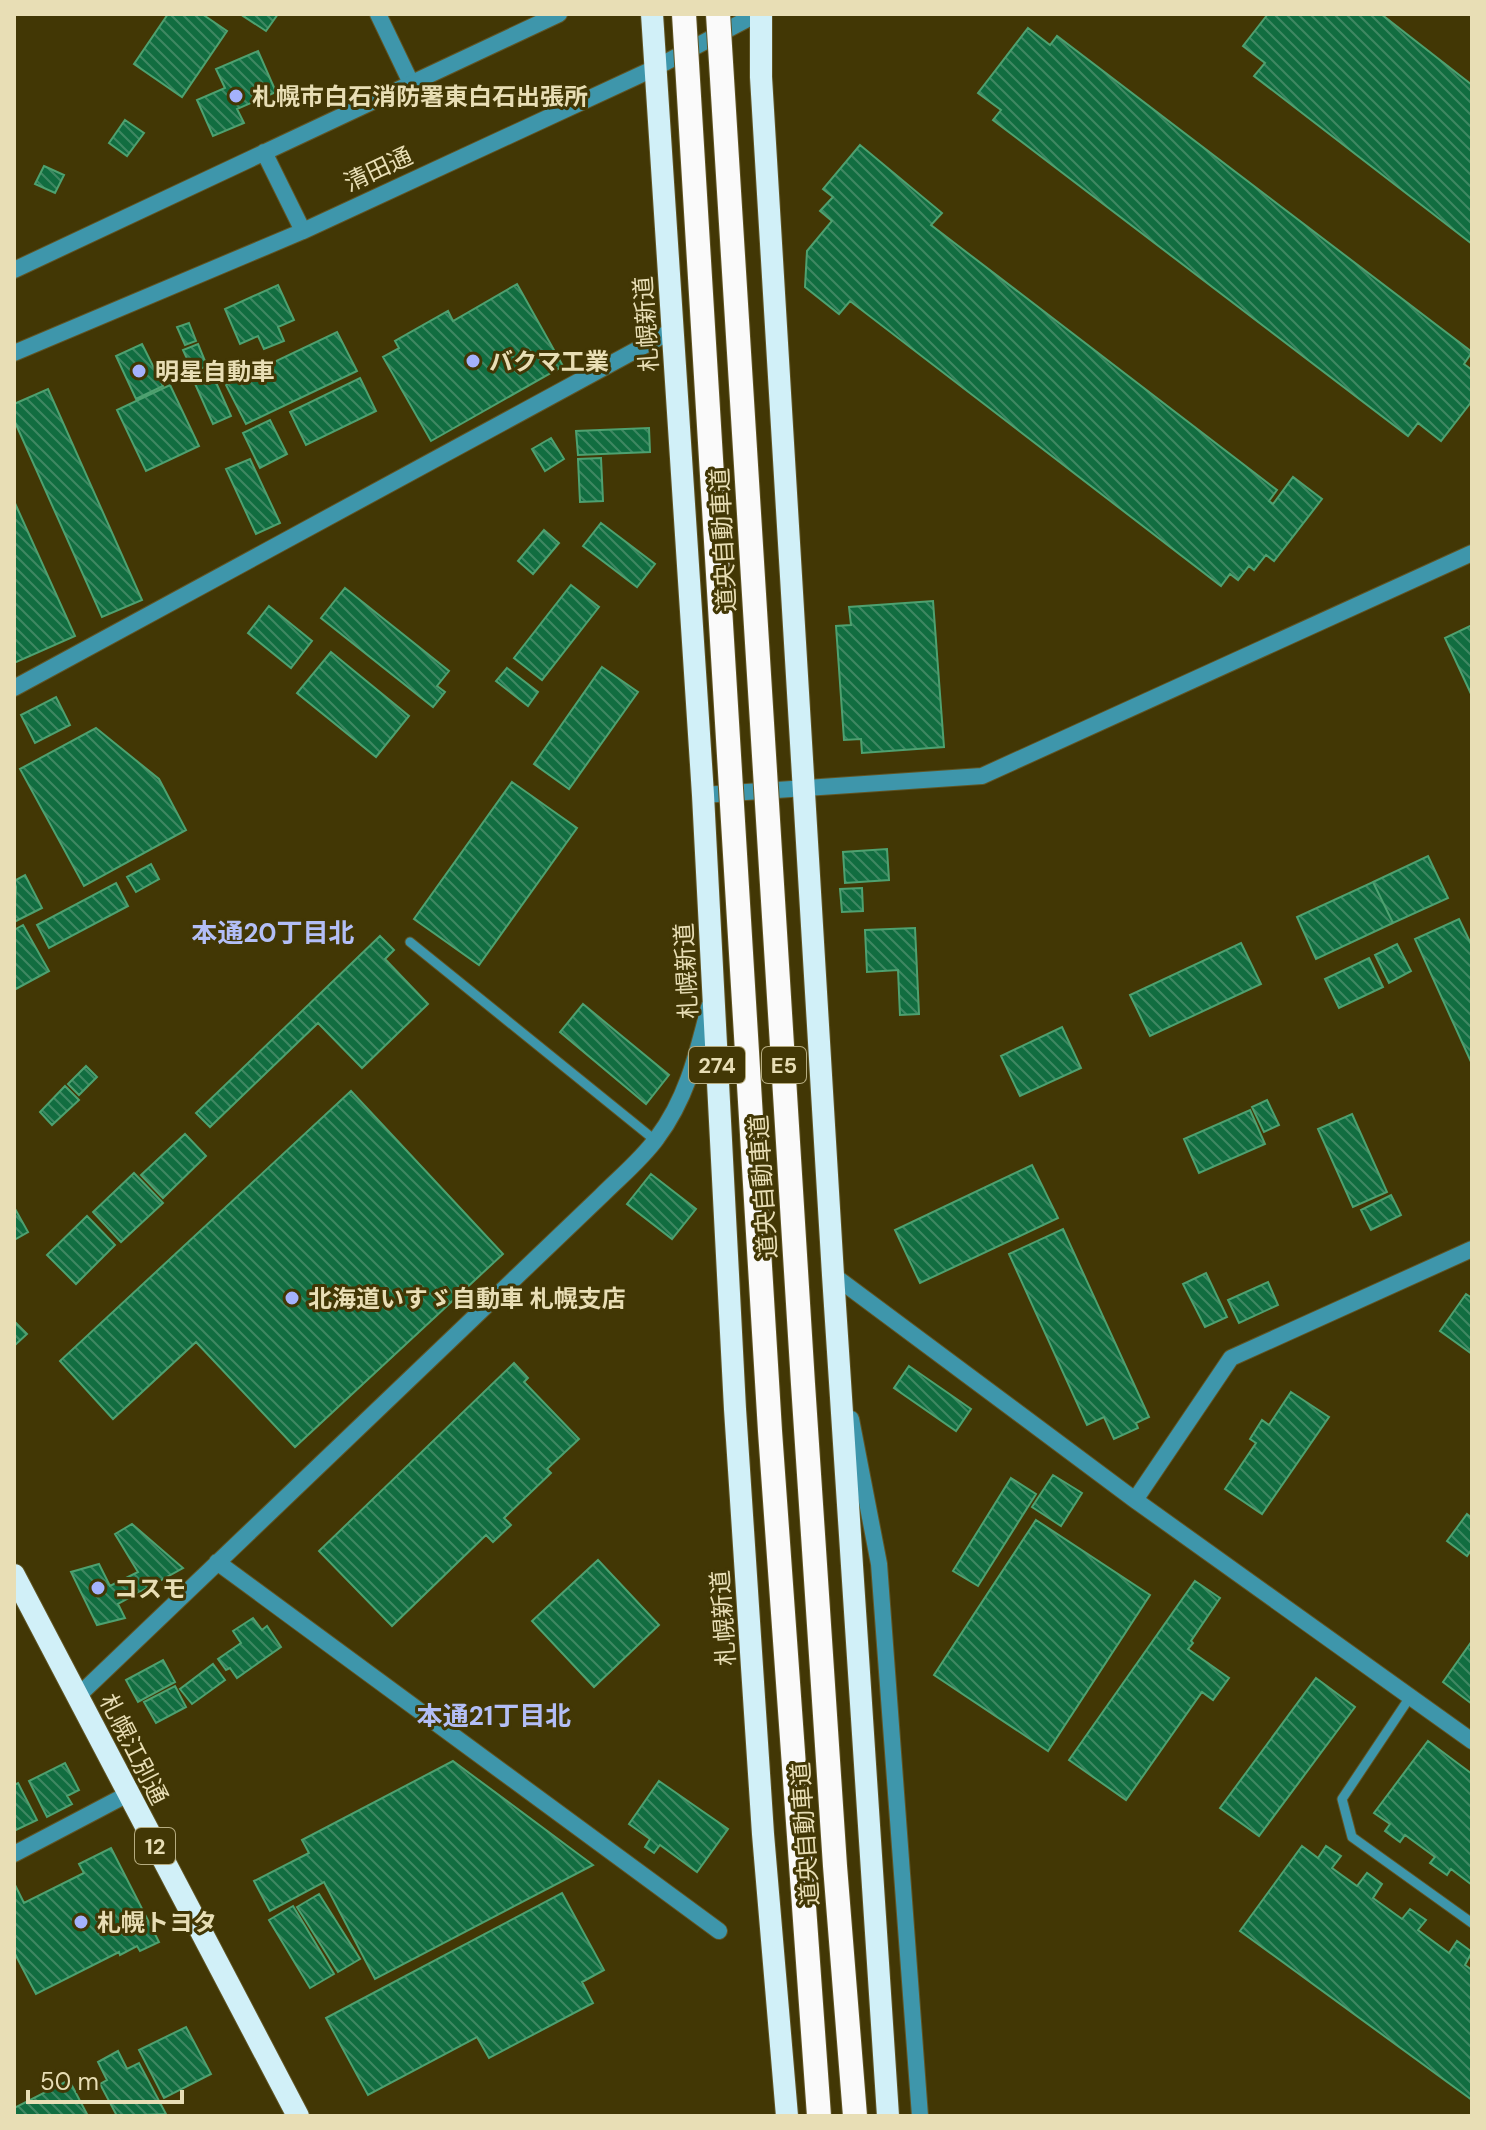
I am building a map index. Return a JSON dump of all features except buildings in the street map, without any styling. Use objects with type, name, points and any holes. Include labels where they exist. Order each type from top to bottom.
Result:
[{"type":"highway","name":"札幌新道","points":[[652,14],[703,795],[736,1424],[763,1834],[787,2116]]},
{"type":"highway","name":"道央自動車道","points":[[684,14],[770,1431],[819,2116]]},
{"type":"highway","name":"道央自動車道","points":[[718,14],[804,1400],[855,2116]]},
{"type":"highway","points":[[759,14],[833,1275],[888,2116]]},
{"type":"highway","name":"札幌江別通","points":[[14,1575],[298,2116]]},
{"type":"street","points":[[378,14],[412,85]]},
{"type":"street","points":[[14,270],[559,14]]},
{"type":"street","name":"清田通","points":[[16,347],[303,231],[655,68],[759,14]]},
{"type":"street","points":[[264,152],[303,231]]},
{"type":"street","points":[[14,688],[673,330]]},
{"type":"street","points":[[703,795],[982,776],[1472,553]]},
{"type":"street","points":[[78,1696],[656,1141],[679,1103],[691,1075],[713,991]]},
{"type":"street","points":[[1135,1500],[1231,1358],[1471,1251]]},
{"type":"street","points":[[833,1275],[1135,1500],[1472,1741]]},
{"type":"street","points":[[839,1358],[879,1564],[920,2116]]},
{"type":"street","points":[[217,1562],[719,1931]]},
{"type":"street","points":[[14,1854],[128,1794]]},
{"type":"lane","points":[[410,942],[656,1141]]},
{"type":"lane","points":[[1410,1697],[1342,1799],[1352,1837],[1472,1923]]},
{"type":"place","name":"札幌市白石消防署東白石出張所","points":[[236,96]]},
{"type":"place","name":"バクマ工業","points":[[473,361]]},
{"type":"place","name":"明星自動車","points":[[139,371]]},
{"type":"place","name":"北海道いすゞ自動車 札幌支店","points":[[292,1298]]},
{"type":"place","name":"コスモ","points":[[98,1588]]},
{"type":"place","name":"札幌トヨタ","points":[[81,1922]]},
{"type":"district","name":"本通20丁目北","points":[[273,933]]},
{"type":"district","name":"本通21丁目北","points":[[494,1716]]}]
